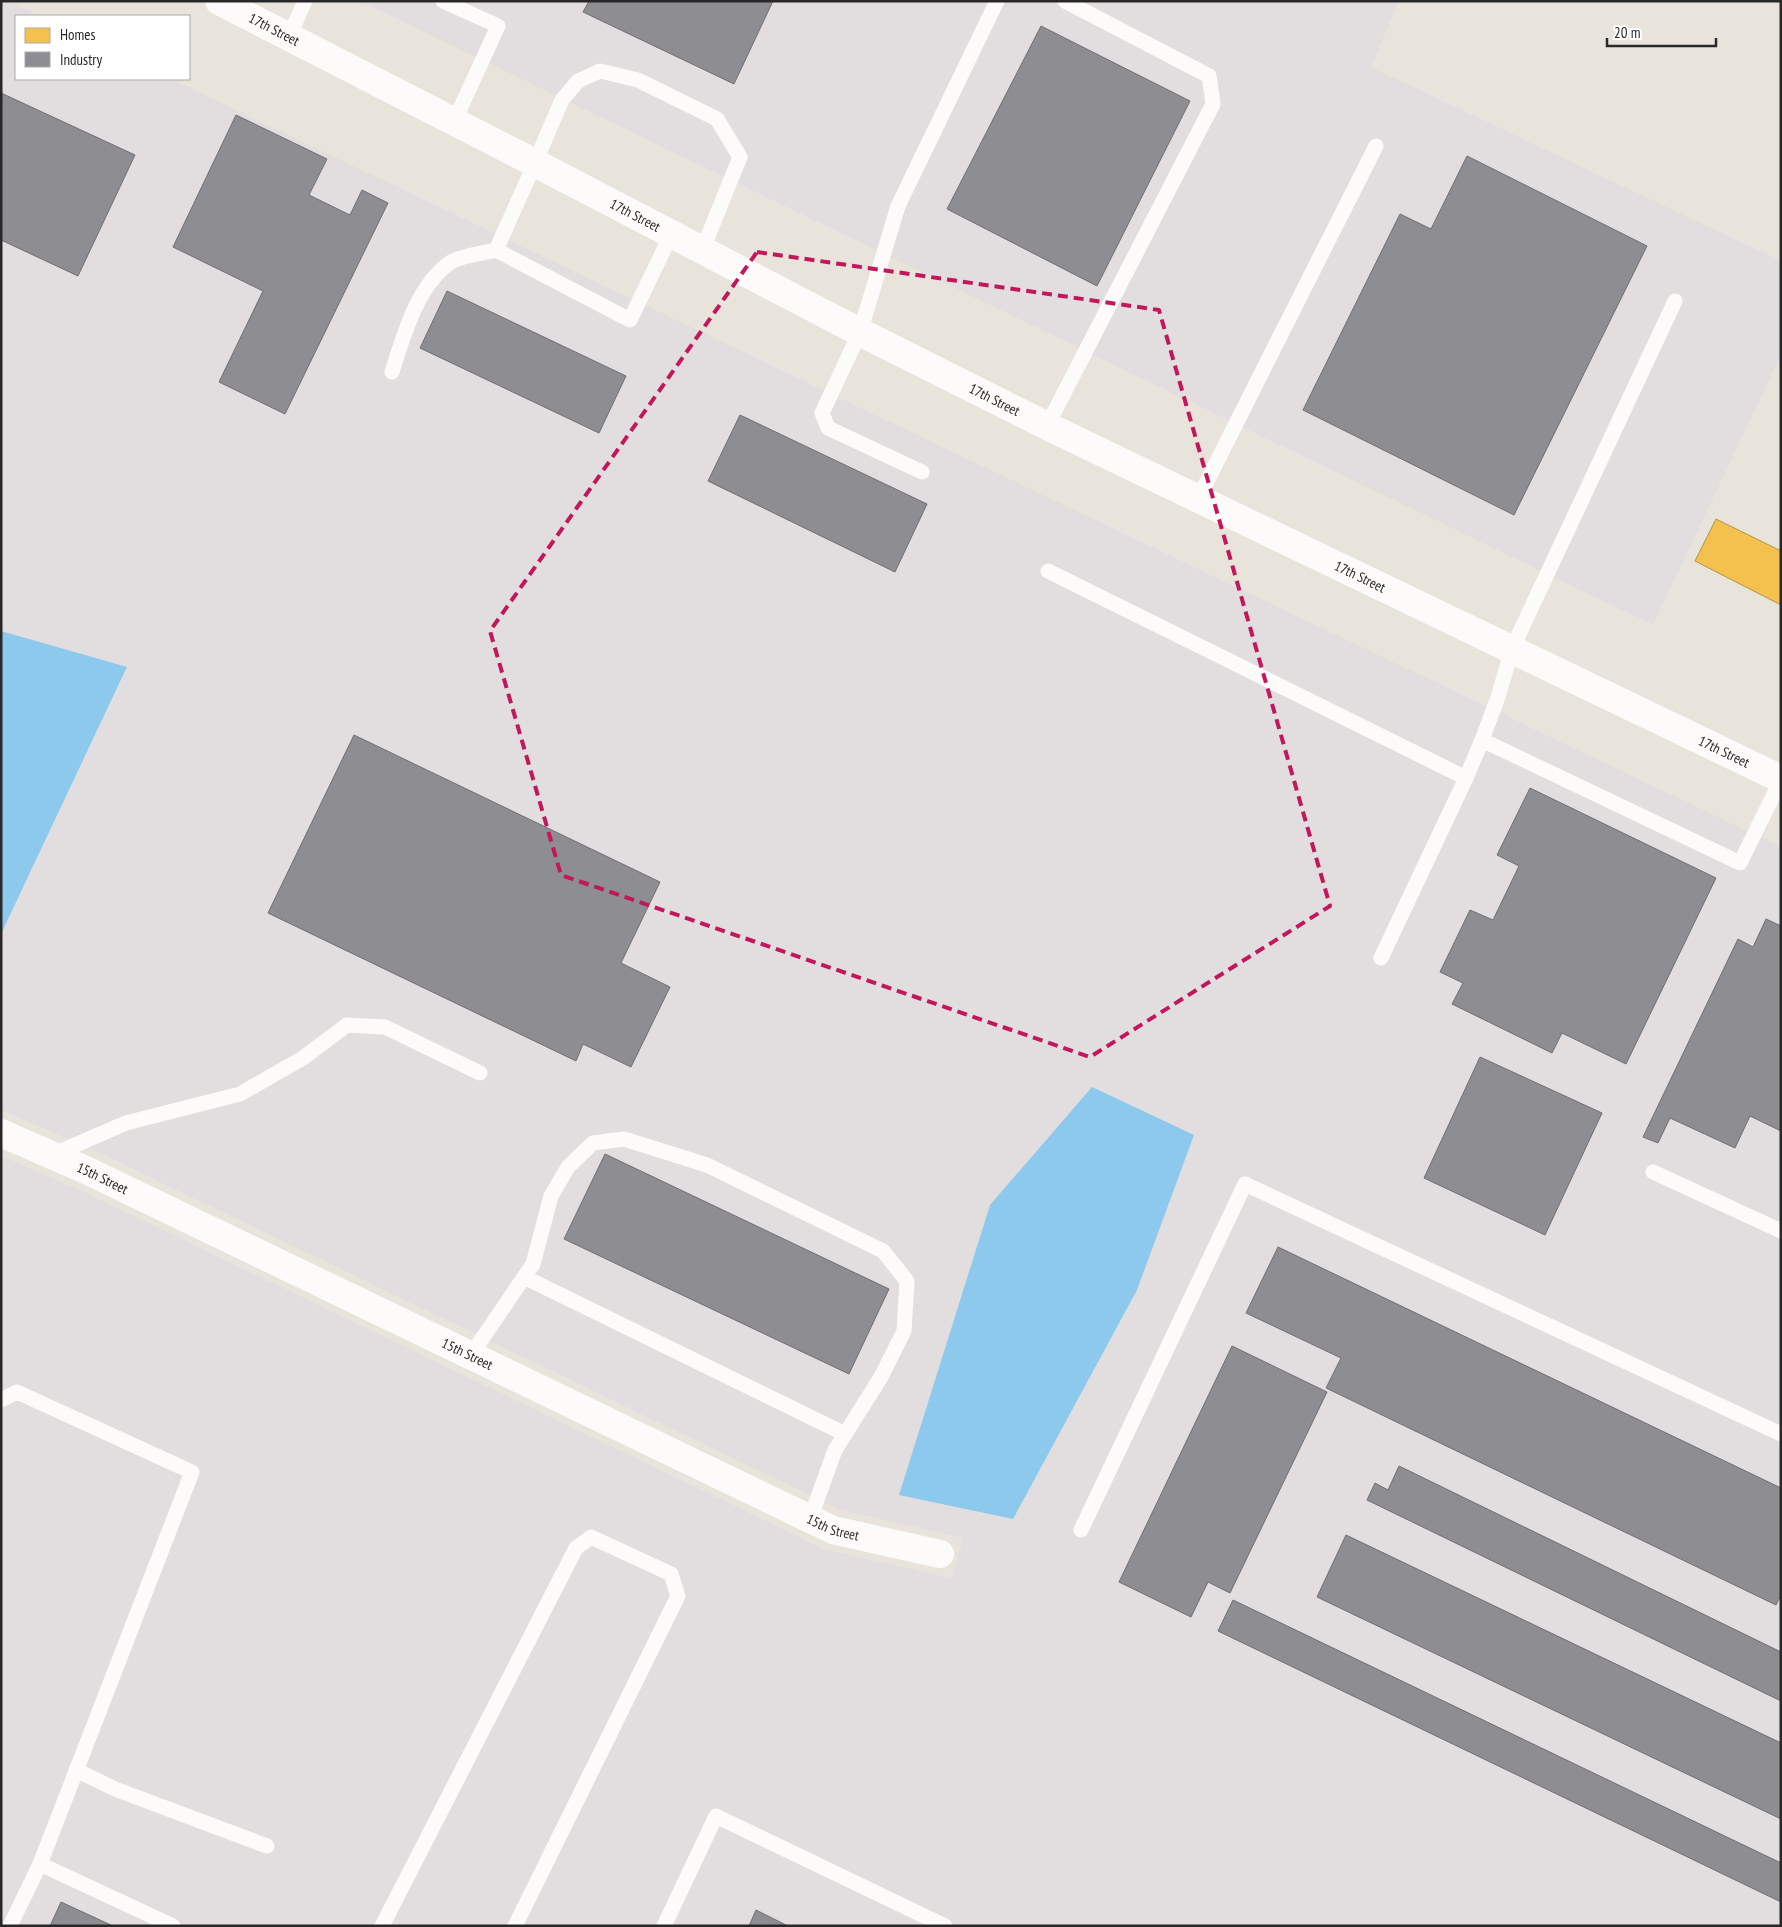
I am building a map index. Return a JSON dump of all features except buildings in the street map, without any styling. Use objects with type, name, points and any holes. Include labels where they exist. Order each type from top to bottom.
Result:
[{"type":"main road","name":"17th Street","points":[[219,1],[536,163],[702,251],[1047,426],[1781,779]]},
{"type":"main road","name":"15th Street","points":[[1,1133],[88,1171],[833,1530],[940,1554]]},
{"type":"lane","points":[[289,37],[305,1]]},
{"type":"lane","points":[[443,1],[498,26],[454,122]]},
{"type":"lane","points":[[922,472],[828,428],[822,412],[860,332],[898,206],[997,1]]},
{"type":"lane","points":[[1047,426],[1213,104],[1209,76],[1065,1]]},
{"type":"lane","points":[[496,250],[536,163],[562,100],[578,81],[600,71],[638,80],[717,119],[740,157],[702,251]]},
{"type":"lane","points":[[1198,499],[1376,146]]},
{"type":"lane","points":[[392,372],[408,321],[431,282],[452,261],[496,250],[630,320],[672,235]]},
{"type":"lane","points":[[1380,958],[1466,778],[1498,697],[1512,649],[1676,301]]},
{"type":"lane","points":[[1048,571],[1466,778]]},
{"type":"lane","points":[[1482,740],[1740,863],[1781,779]]},
{"type":"lane","points":[[52,1155],[126,1123],[240,1094],[303,1058],[346,1025],[385,1027],[480,1073]]},
{"type":"lane","points":[[471,1355],[533,1264],[551,1196],[568,1167],[593,1143],[624,1139],[707,1165],[883,1251],[907,1281],[904,1331],[881,1377],[835,1450],[810,1519]]},
{"type":"lane","points":[[1653,1172],[1781,1231]]},
{"type":"lane","points":[[1081,1530],[1246,1184],[1781,1434]]},
{"type":"lane","points":[[524,1278],[846,1434]]},
{"type":"lane","points":[[1,1400],[17,1392],[192,1472],[40,1864],[10,1926]]},
{"type":"lane","points":[[382,1926],[576,1548],[591,1537],[671,1574],[678,1596],[515,1926]]},
{"type":"lane","points":[[76,1770],[115,1789],[267,1846]]},
{"type":"lane","points":[[664,1926],[716,1816],[944,1926]]},
{"type":"lane","points":[[40,1864],[173,1926]]},
{"type":"highlighted area","points":[[757,252],[1159,310],[1330,906],[1090,1057],[561,875],[490,631]]},
{"type":"shaded area","points":[[1,1],[8,1],[38,15],[15,15],[15,80],[173,80],[1781,847],[1781,1926],[1,1926],[1,1156],[80,1190],[824,1549],[952,1578],[963,1538],[840,1510],[98,1152],[1,1110],[1,934],[127,668],[1,631]]},
{"type":"shaded area","points":[[360,1],[1399,1],[1371,67],[1781,261],[1781,355],[1653,625]]},
{"type":"water","points":[[1,631],[127,667],[1,934]]},
{"type":"water","points":[[1092,1087],[1194,1135],[1137,1290],[1013,1519],[899,1495],[990,1205]]}]
